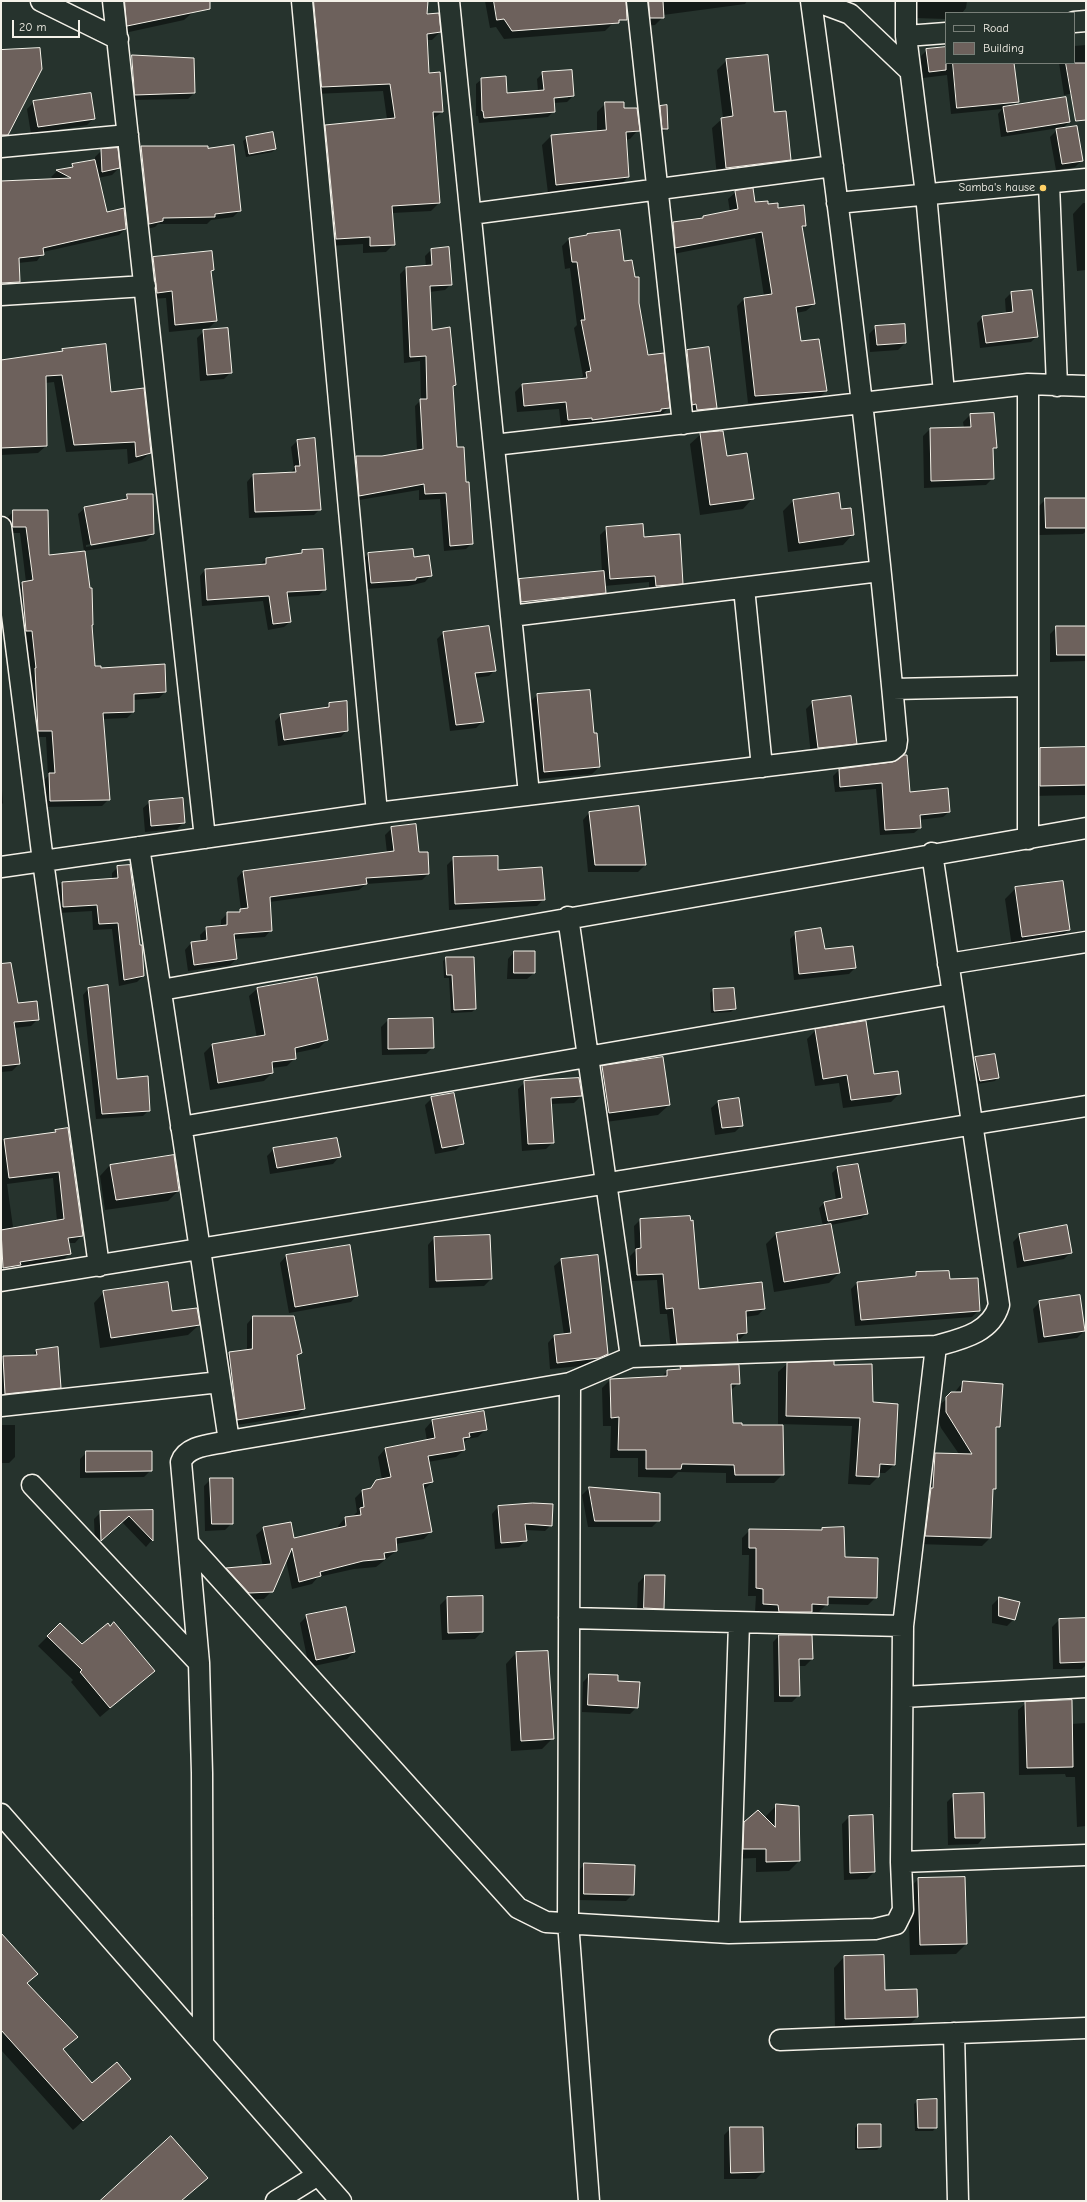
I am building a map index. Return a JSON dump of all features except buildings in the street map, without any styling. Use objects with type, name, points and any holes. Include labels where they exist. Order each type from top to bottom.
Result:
[{"type":"street","points":[[41,1],[118,39]]},
{"type":"street","points":[[113,1],[205,838]]},
{"type":"street","points":[[302,1],[377,813]]},
{"type":"street","points":[[450,1],[529,794]]},
{"type":"street","points":[[637,1],[683,424]]},
{"type":"street","points":[[1,867],[377,813],[891,751],[896,747],[897,740],[893,689],[863,404],[811,1]]},
{"type":"street","points":[[815,1],[850,14],[910,71]]},
{"type":"street","points":[[906,1],[906,36],[926,194],[944,393]]},
{"type":"street","points":[[1075,22],[1086,21]]},
{"type":"street","points":[[906,36],[945,33]]},
{"type":"street","points":[[1,147],[128,136]]},
{"type":"street","points":[[471,214],[833,166]]},
{"type":"street","points":[[837,203],[1086,180]]},
{"type":"street","points":[[1049,184],[1057,386]]},
{"type":"street","points":[[1,295],[144,286]]},
{"type":"street","points":[[494,445],[1028,384],[1086,386]]},
{"type":"street","points":[[1028,384],[1028,839]]},
{"type":"street","points":[[1,527],[43,861],[99,1266]]},
{"type":"street","points":[[511,616],[880,571]]},
{"type":"street","points":[[744,588],[762,767]]},
{"type":"street","points":[[893,689],[1028,686]]},
{"type":"street","points":[[161,990],[932,853],[1028,839],[1086,828]]},
{"type":"street","points":[[139,847],[229,1441]]},
{"type":"street","points":[[203,2044],[200,1663],[181,1462],[184,1454],[192,1449],[229,1441],[570,1382],[631,1357],[936,1346],[975,1334],[990,1323],[997,1315],[999,1305],[971,1125],[932,853]]},
{"type":"street","points":[[568,917],[631,1357]]},
{"type":"street","points":[[948,964],[1086,942]]},
{"type":"street","points":[[181,1126],[952,994]]},
{"type":"street","points":[[1,1281],[1086,1106]]},
{"type":"street","points":[[189,1544],[518,1908],[546,1922],[568,1922],[729,1933],[875,1929],[896,1924],[903,1910],[901,1862],[903,1626],[936,1346]]},
{"type":"street","points":[[1,1406],[220,1382]]},
{"type":"street","points":[[570,1382],[568,1922],[589,2201]]},
{"type":"street","points":[[32,1485],[200,1663]]},
{"type":"street","points":[[569,1618],[903,1626]]},
{"type":"street","points":[[729,1933],[739,1622]]},
{"type":"street","points":[[903,1696],[1086,1687]]},
{"type":"street","points":[[1,1814],[340,2201]]},
{"type":"street","points":[[901,1862],[1086,1855]]},
{"type":"street","points":[[780,2040],[1086,2028]]},
{"type":"street","points":[[954,2033],[958,2201]]},
{"type":"street","points":[[276,2201],[318,2175]]},
{"type":"place","name":"Samba's hause","points":[[1043,188]]}]
